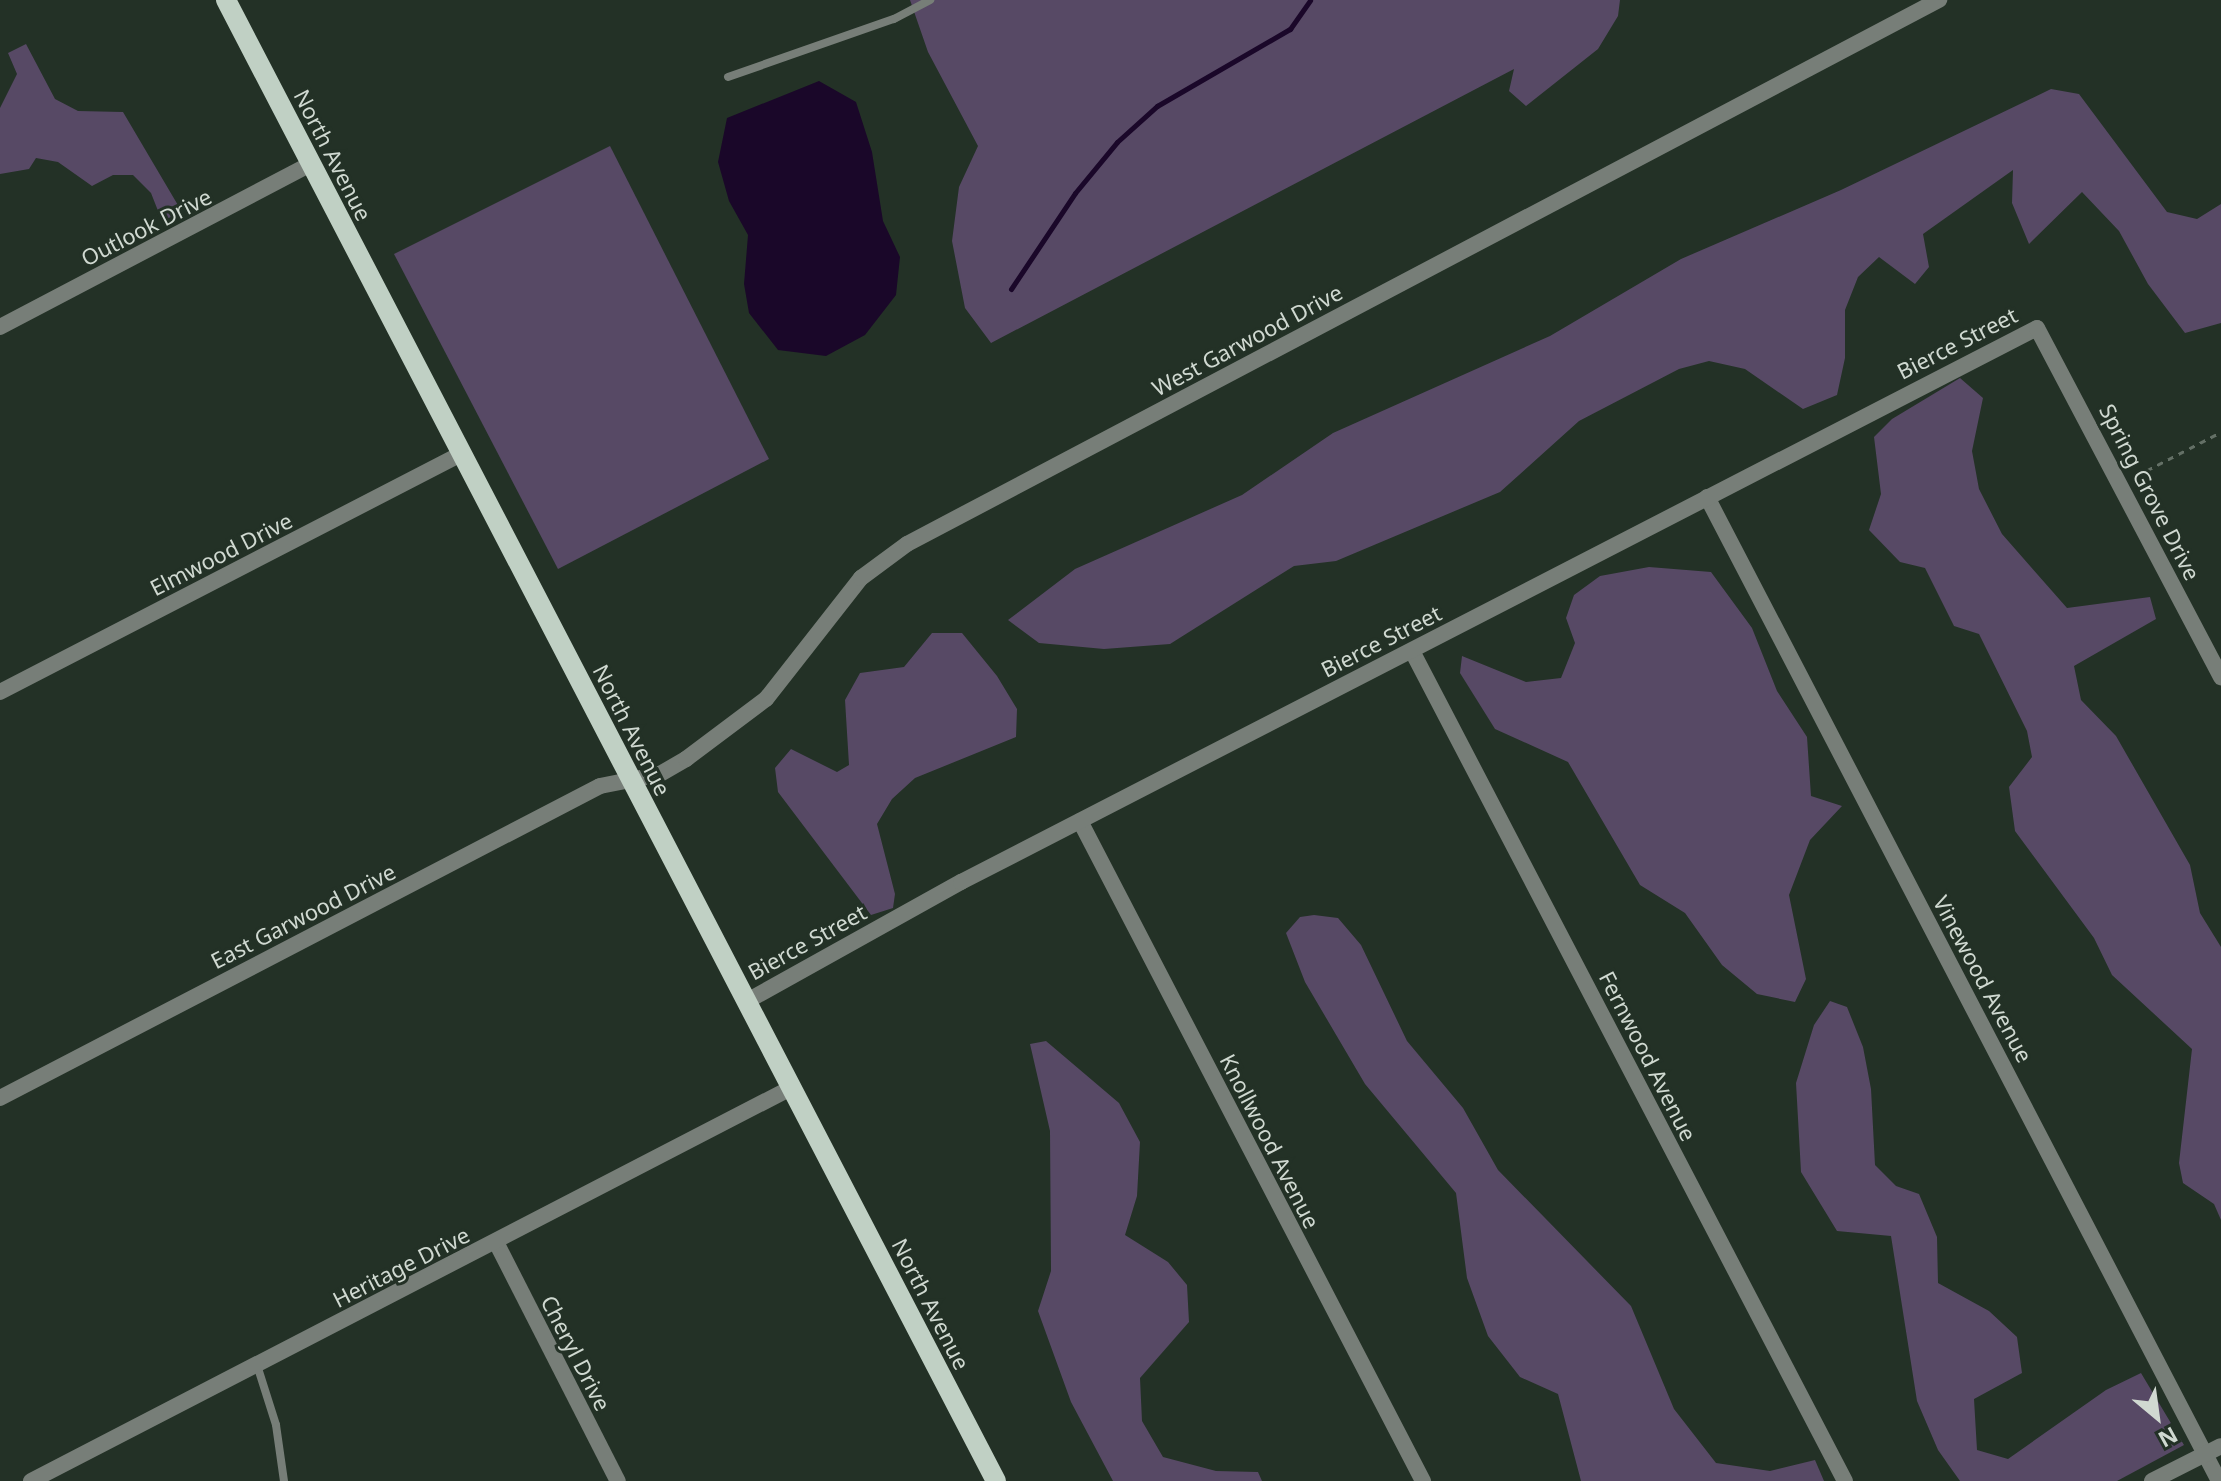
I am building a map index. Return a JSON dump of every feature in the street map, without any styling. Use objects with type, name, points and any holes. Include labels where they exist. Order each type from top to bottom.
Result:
[{"type":"main road","name":"North Avenue","points":[[226,0],[628,777],[749,1000],[789,1089],[996,1481]]},
{"type":"street","name":"West Garwood Drive","points":[[628,777],[660,774],[745,719],[787,677],[861,578],[907,544],[1939,0]]},
{"type":"street","name":"Outlook Drive","points":[[0,327],[311,164]]},
{"type":"street","name":"Spring Grove Drive","points":[[2037,328],[2221,677]]},
{"type":"street","name":"Bierce Street","points":[[749,1000],[1080,821],[2037,328]]},
{"type":"street","name":"Elmwood Drive","points":[[0,692],[461,454]]},
{"type":"street","name":"Vinewood Avenue","points":[[1707,497],[2213,1450],[2219,1481]]},
{"type":"street","name":"Fernwood Avenue","points":[[1412,651],[1845,1481]]},
{"type":"street","name":"East Garwood Drive","points":[[0,1098],[600,786],[628,777]]},
{"type":"street","name":"Knollwood Avenue","points":[[1080,821],[1423,1481]]},
{"type":"street","name":"Heritage Drive","points":[[32,1481],[497,1244],[789,1089]]},
{"type":"street","name":"Cheryl Drive","points":[[497,1244],[618,1481]]},
{"type":"street","points":[[2152,1481],[2213,1450]]},
{"type":"lane","points":[[728,77],[894,19],[930,0]]},
{"type":"lane","points":[[257,1365],[276,1425],[284,1481]]},
{"type":"path","points":[[2121,484],[2221,432]]},
{"type":"shaded area","points":[[910,0],[1620,0],[1618,16],[1598,49],[1526,106],[1509,91],[1514,69],[991,343],[965,308],[952,241],[959,187],[978,146],[928,52]]},
{"type":"shaded area","points":[[26,44],[55,99],[78,111],[123,112],[182,212],[162,221],[151,193],[133,175],[113,175],[92,186],[58,162],[36,158],[29,169],[0,174],[0,108],[17,74],[8,53]]},
{"type":"shaded area","points":[[819,81],[856,102],[872,152],[883,221],[900,257],[896,295],[865,335],[826,356],[778,350],[749,313],[744,284],[748,235],[729,201],[718,162],[727,118]]},
{"type":"shaded area","points":[[2051,89],[2079,94],[2167,212],[2197,219],[2221,204],[2221,323],[2185,333],[2148,284],[2119,231],[2082,192],[2029,244],[2012,203],[2013,170],[1923,234],[1929,267],[1915,284],[1879,257],[1858,277],[1845,310],[1845,358],[1837,395],[1803,409],[1745,369],[1709,361],[1679,369],[1579,421],[1500,492],[1336,561],[1294,566],[1170,644],[1104,649],[1039,643],[1008,620],[1075,569],[1242,495],[1333,433],[1550,336],[1681,259],[1841,190]]},
{"type":"shaded area","points":[[610,146],[769,459],[558,569],[394,254]]},
{"type":"shaded area","points":[[1960,378],[1983,398],[1972,451],[1979,489],[2002,534],[2067,608],[2150,597],[2156,619],[2074,666],[2081,700],[2116,736],[2190,865],[2200,913],[2221,947],[2221,1220],[2214,1204],[2183,1183],[2179,1163],[2192,1049],[2112,975],[2094,938],[2015,831],[2009,787],[2032,757],[2027,731],[1979,634],[1954,626],[1925,568],[1900,562],[1869,530],[1881,494],[1874,437],[1892,419]]},
{"type":"shaded area","points":[[1649,567],[1711,572],[1752,628],[1777,691],[1807,737],[1811,796],[1842,806],[1810,840],[1789,895],[1806,979],[1795,1002],[1757,994],[1722,965],[1685,913],[1640,885],[1568,762],[1495,729],[1460,673],[1462,656],[1526,682],[1561,678],[1575,643],[1566,618],[1574,595],[1600,576]]},
{"type":"shaded area","points":[[932,633],[962,633],[997,676],[1017,709],[1016,737],[915,778],[892,799],[877,824],[895,894],[893,908],[871,915],[778,792],[775,768],[791,749],[837,772],[849,765],[845,700],[860,673],[904,667]]},
{"type":"shaded area","points":[[1300,917],[1338,918],[1361,945],[1407,1041],[1463,1108],[1498,1170],[1631,1306],[1674,1409],[1716,1463],[1770,1471],[1815,1460],[1824,1481],[1581,1481],[1558,1394],[1520,1377],[1488,1336],[1467,1278],[1456,1193],[1365,1084],[1305,982],[1286,933]]},
{"type":"shaded area","points":[[1830,1001],[1847,1007],[1863,1047],[1871,1089],[1875,1165],[1896,1186],[1919,1194],[1937,1237],[1938,1283],[1989,1311],[2017,1337],[2022,1373],[1974,1399],[1977,1450],[2008,1459],[2106,1390],[2141,1373],[2184,1445],[2117,1481],[1960,1481],[1938,1450],[1917,1401],[1891,1236],[1837,1231],[1801,1172],[1796,1083],[1814,1025]]},
{"type":"shaded area","points":[[1046,1041],[1119,1103],[1140,1142],[1137,1196],[1125,1235],[1168,1262],[1187,1285],[1189,1322],[1140,1378],[1142,1421],[1163,1457],[1216,1471],[1258,1472],[1262,1481],[1113,1481],[1071,1402],[1038,1311],[1051,1271],[1050,1131],[1030,1044]]},
{"type":"waterway","points":[[1011,289],[1075,193],[1117,142],[1157,106],[1290,29],[1310,0]]}]
